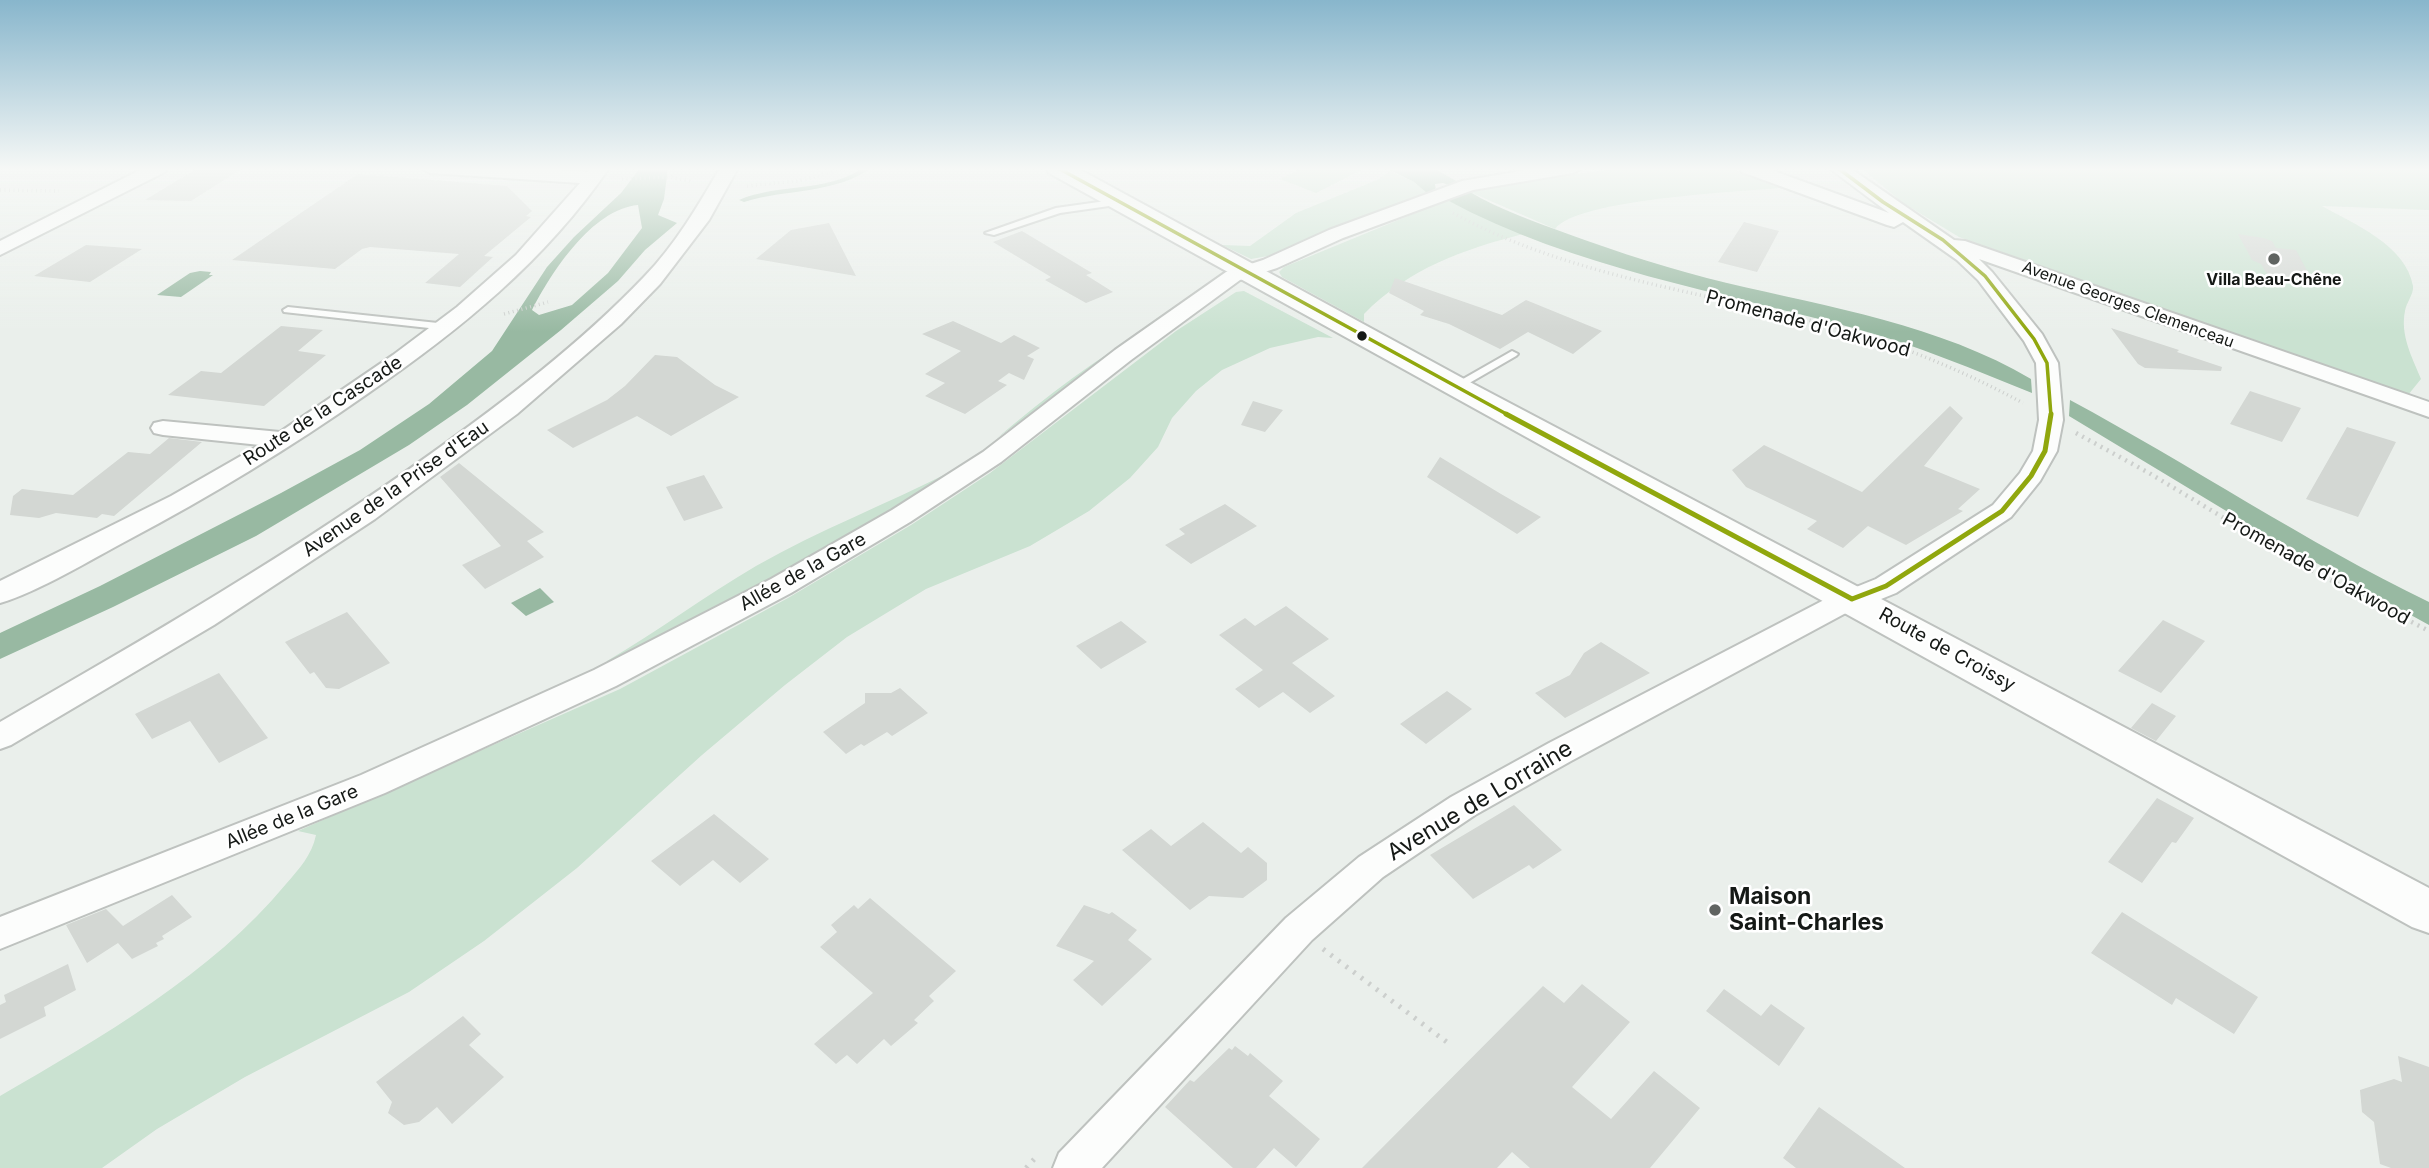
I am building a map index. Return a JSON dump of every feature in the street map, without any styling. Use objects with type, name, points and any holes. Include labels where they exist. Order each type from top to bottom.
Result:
[{"type":"main road","name":"Route de Croissy","points":[[1158,223],[1455,387],[2429,912]]},
{"type":"street","points":[[0,249],[52,223]]},
{"type":"street","name":"Route de la Cascade","points":[[0,593],[201,489],[285,440],[447,327],[511,273],[559,223]]},
{"type":"street","name":"Avenue de la Prise d'Eau","points":[[0,737],[204,618],[366,513],[509,409],[592,338],[653,280],[697,223]]},
{"type":"street","name":"Allée de la Gare","points":[[0,933],[373,784],[605,678],[781,586],[901,516],[992,457],[1223,281],[1369,223]]},
{"type":"street","name":"Avenue Georges Clemenceau","points":[[1896,223],[2429,410]]},
{"type":"street","points":[[1916,223],[1943,240]]},
{"type":"street","name":"Avenue de Lorraine","points":[[1074,1168],[1299,929],[1371,867],[1475,799],[1852,599],[1886,586],[2002,511],[2031,476],[2045,451],[2051,420],[2047,363],[2034,339],[1985,276],[1943,240]]},
{"type":"street","points":[[163,428],[285,440]]},
{"type":"lane","points":[[990,233],[1023,223]]},
{"type":"lane","points":[[288,310],[447,327]]},
{"type":"lane","points":[[1455,387],[1512,354]]},
{"type":"path","name":"Promenade d'Oakwood","points":[[1469,223],[1488,233],[1553,257],[1676,290],[1866,335],[1939,360],[2002,390],[2149,473],[2309,569],[2429,631]]},
{"type":"path","points":[[504,314],[548,302]]},
{"type":"path","points":[[1325,951],[1448,1044]]},
{"type":"shaded area","points":[[589,223],[599,223],[575,245],[550,279],[532,310],[539,315],[572,305],[608,273],[642,228],[641,223],[677,223],[645,250],[618,281],[561,330],[467,405],[409,445],[256,536],[0,659],[0,633],[100,586],[281,493],[360,450],[429,404],[492,351],[547,267]]},
{"type":"shaded area","points":[[1283,223],[1350,223],[1268,256],[1251,259],[1222,245],[1250,246]]},
{"type":"shaded area","points":[[1392,223],[1497,223],[1523,234],[1479,246],[1418,273],[1381,298],[1364,314],[1364,322],[1282,277],[1279,272],[1284,267]]},
{"type":"shaded area","points":[[1493,223],[1538,223],[1687,273],[1922,331],[1996,360],[2031,379],[2032,393],[1879,335],[1648,276],[1546,244]]},
{"type":"shaded area","points":[[1540,223],[1564,223],[1555,229]]},
{"type":"shaded area","points":[[1935,223],[2353,223],[2390,247],[2408,272],[2413,289],[2406,308],[2404,329],[2421,379],[2408,395],[1959,237]]},
{"type":"shaded area","points":[[211,272],[209,275],[213,275],[181,297],[157,295],[190,273]]},
{"type":"shaded area","points":[[1244,291],[1333,338],[1318,337],[1270,348],[1222,370],[1196,391],[1172,418],[1158,447],[1130,478],[1089,511],[1030,546],[926,589],[847,637],[702,755],[577,868],[484,941],[409,992],[245,1077],[157,1129],[102,1168],[0,1168],[0,1096],[153,1002],[224,947],[257,917],[304,861],[316,835],[298,831],[620,689],[788,598],[911,525],[990,473],[1176,331],[1236,292]]},
{"type":"shaded area","points":[[1153,326],[997,438],[1072,378]]},
{"type":"shaded area","points":[[2070,400],[2293,529],[2429,602],[2429,625],[2271,538],[2069,416]]},
{"type":"shaded area","points":[[952,471],[821,552],[617,661],[607,661],[756,566]]},
{"type":"shaded area","points":[[540,588],[554,602],[526,616],[511,603]]},
{"type":"building","points":[[287,223],[524,223],[484,256],[493,257],[460,287],[425,283],[459,254],[370,247],[362,249],[335,269],[232,260]]},
{"type":"building","points":[[829,223],[856,276],[756,259],[791,230]]},
{"type":"building","points":[[1744,223],[1779,231],[1757,272],[1718,262]]},
{"type":"building","points":[[1022,231],[1092,273],[1086,275],[1113,292],[1086,303],[1045,280],[1051,277],[993,242]]},
{"type":"building","name":"Villa Beau-Chêne","points":[[2238,234],[2272,241],[2276,248],[2296,250],[2312,280],[2267,274],[2261,264],[2252,260]]},
{"type":"building","points":[[86,245],[142,249],[90,282],[34,276]]},
{"type":"building","points":[[1395,278],[1502,315],[1526,300],[1602,331],[1573,354],[1528,332],[1500,349],[1449,324],[1420,315],[1424,311],[1389,293]]},
{"type":"building","points":[[953,321],[1001,343],[1014,335],[1040,348],[1027,356],[1034,359],[1024,380],[1009,373],[998,381],[1007,385],[965,414],[925,396],[945,383],[925,374],[961,351],[922,334]]},
{"type":"building","points":[[281,326],[323,330],[298,351],[326,355],[264,406],[168,395],[201,371],[221,373]]},
{"type":"building","points":[[2111,328],[2179,350],[2177,352],[2222,367],[2221,371],[2145,368],[2138,364]]},
{"type":"building","points":[[655,355],[677,357],[715,385],[739,397],[671,436],[637,416],[573,448],[547,430],[607,400]]},
{"type":"building","points":[[2250,391],[2301,408],[2282,442],[2230,424]]},
{"type":"building","points":[[1253,401],[1283,410],[1265,432],[1241,425]]},
{"type":"building","points":[[1950,406],[1963,418],[1924,466],[1980,489],[1958,509],[1963,511],[1906,545],[1868,526],[1843,548],[1807,529],[1817,521],[1746,487],[1732,470],[1764,445],[1862,492]]},
{"type":"building","points":[[2347,427],[2396,442],[2358,517],[2306,499]]},
{"type":"building","points":[[169,438],[202,442],[114,516],[102,514],[97,518],[56,513],[39,518],[10,515],[13,496],[22,489],[73,495],[128,452],[150,454]]},
{"type":"building","points":[[1440,457],[1541,517],[1517,534],[1427,477]]},
{"type":"building","points":[[459,463],[544,532],[527,541],[544,557],[485,589],[462,565],[501,546],[440,477]]},
{"type":"building","points":[[704,475],[723,508],[684,521],[666,487]]},
{"type":"building","points":[[1225,504],[1257,526],[1191,564],[1165,545],[1185,534],[1179,529]]},
{"type":"building","points":[[1286,606],[1329,639],[1292,663],[1335,696],[1310,713],[1283,692],[1259,708],[1235,689],[1263,670],[1219,635],[1245,618],[1255,626]]},
{"type":"building","points":[[347,612],[390,663],[339,689],[326,688],[314,672],[310,674],[285,642]]},
{"type":"building","points":[[2163,620],[2205,641],[2161,693],[2118,671]]},
{"type":"building","points":[[1121,621],[1147,642],[1101,669],[1076,646]]},
{"type":"building","points":[[1601,642],[1650,673],[1565,718],[1535,693],[1570,675],[1584,653]]},
{"type":"building","points":[[219,673],[268,738],[219,763],[190,721],[152,739],[135,714]]},
{"type":"building","points":[[900,688],[928,713],[892,736],[887,732],[846,754],[823,732],[865,703],[865,693],[891,693]]},
{"type":"building","points":[[1447,691],[1472,709],[1426,744],[1400,724]]},
{"type":"building","points":[[2152,703],[2176,716],[2156,741],[2131,728]]},
{"type":"building","points":[[2157,798],[2194,818],[2176,843],[2172,842],[2142,883],[2108,862]]},
{"type":"building","points":[[1514,805],[1562,850],[1533,869],[1529,865],[1473,899],[1430,855]]},
{"type":"building","points":[[714,814],[769,859],[740,883],[713,860],[680,886],[651,861]]},
{"type":"building","points":[[1203,822],[1241,853],[1248,847],[1267,863],[1267,880],[1243,898],[1209,896],[1190,910],[1122,850],[1151,829],[1171,846]]},
{"type":"building","points":[[172,895],[192,917],[162,936],[164,939],[156,943],[158,946],[132,959],[118,943],[87,963],[66,925],[106,909],[123,926]]},
{"type":"building","points":[[870,898],[956,971],[929,996],[934,1001],[914,1020],[918,1023],[891,1046],[884,1039],[857,1064],[847,1055],[836,1064],[814,1044],[873,993],[820,947],[837,932],[831,925],[854,905],[858,909]]},
{"type":"building","points":[[1084,905],[1109,914],[1112,912],[1137,930],[1128,940],[1152,959],[1102,1006],[1073,980],[1094,961],[1056,946]]},
{"type":"building","points":[[2122,912],[2258,997],[2234,1034],[2176,998],[2172,1005],[2091,953]]},
{"type":"building","points":[[68,964],[76,990],[44,1007],[46,1016],[0,1039],[0,1005],[6,1002],[4,995]]},
{"type":"building","points":[[1582,984],[1630,1022],[1572,1087],[1611,1119],[1654,1071],[1700,1108],[1650,1168],[1530,1168],[1512,1152],[1497,1168],[1362,1168],[1543,986],[1564,1003]]},
{"type":"building","points":[[1724,989],[1761,1016],[1771,1004],[1805,1028],[1779,1066],[1706,1011]]},
{"type":"building","points":[[463,1016],[481,1034],[469,1045],[504,1077],[452,1124],[437,1107],[419,1122],[404,1125],[388,1113],[392,1102],[376,1082]]},
{"type":"building","points":[[1235,1046],[1248,1056],[1250,1053],[1283,1081],[1269,1096],[1320,1139],[1296,1167],[1274,1148],[1256,1168],[1233,1168],[1165,1107],[1190,1080],[1194,1082],[1229,1048],[1232,1050]]},
{"type":"building","points":[[2398,1056],[2429,1067],[2429,1168],[2391,1168],[2380,1164],[2374,1122],[2362,1112],[2360,1090],[2394,1079],[2402,1082]]},
{"type":"building","points":[[1819,1107],[1905,1168],[1796,1168],[1783,1158]]},
{"type":"transit line","points":[[1157,223],[1455,387],[1852,599]]},
{"type":"transit line","points":[[1852,599],[1886,586],[2002,511],[2031,476],[2045,451],[2051,420],[2047,363],[2034,339],[1985,276],[1943,240],[1915,223]]},
{"type":"place","name":"Villa Beau-Chêne","points":[[2274,259]]},
{"type":"place","name":"Maison Saint-Charles","points":[[1715,910]]}]
